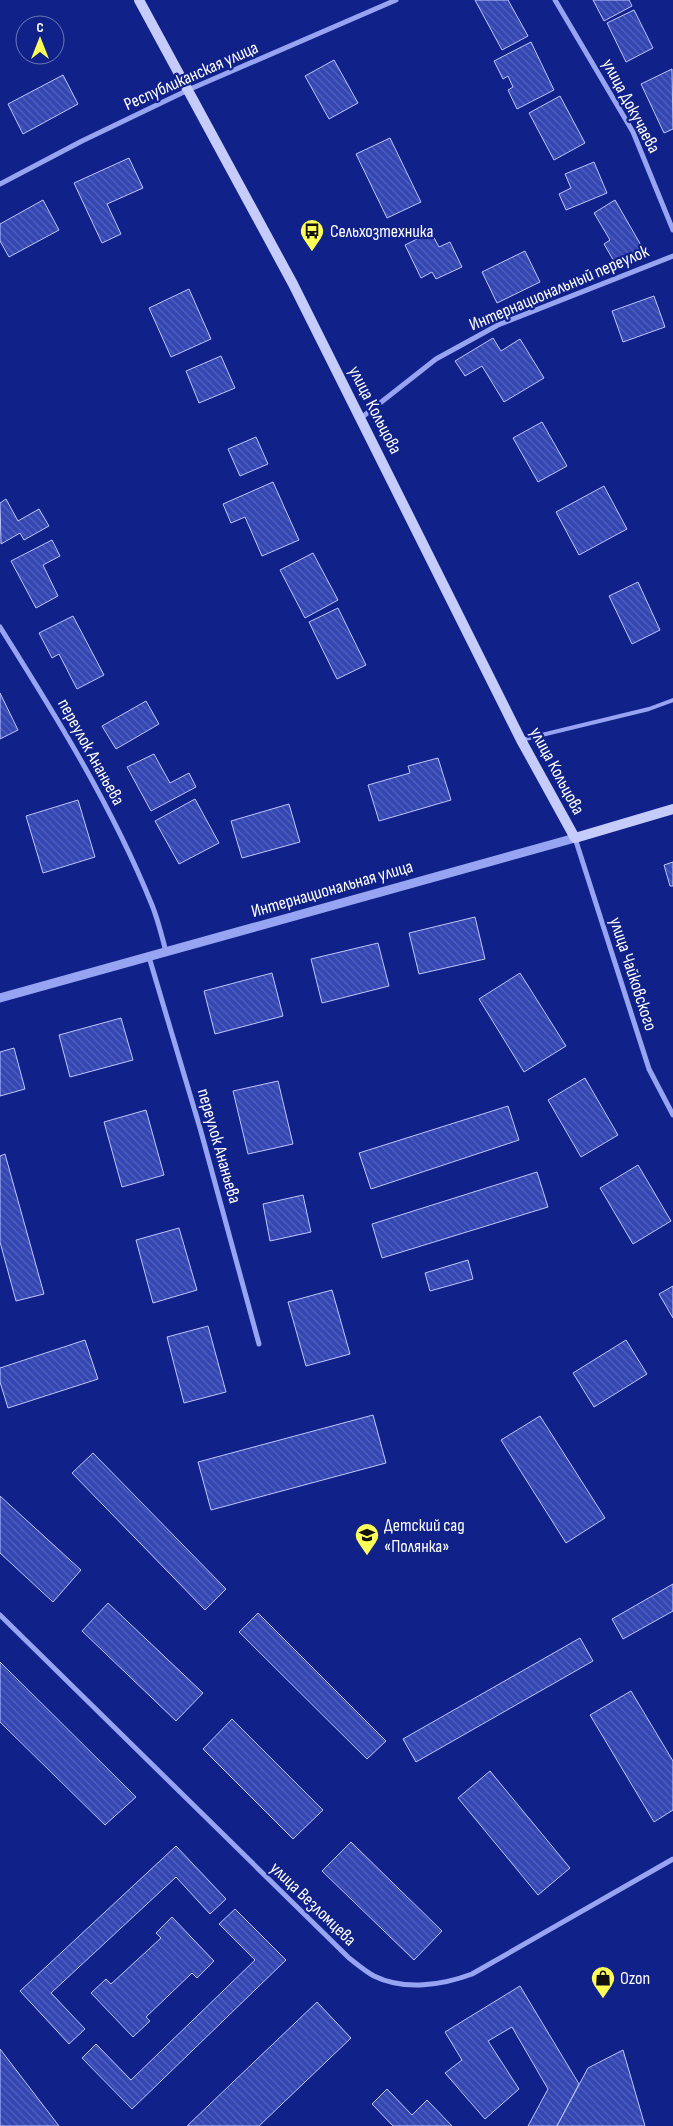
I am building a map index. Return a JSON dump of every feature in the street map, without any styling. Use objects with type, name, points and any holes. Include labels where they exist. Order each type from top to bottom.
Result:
[{"type":"main road","name":"улица Кольцова","points":[[139,0],[292,284],[522,740],[574,838]]},
{"type":"main road","name":"Интернациональная улица","points":[[574,838],[673,809]]},
{"type":"street","name":"Республиканская улица","points":[[0,184],[82,141],[188,90],[396,0]]},
{"type":"street","name":"улица Докучаева","points":[[555,0],[633,132],[673,230]]},
{"type":"street","name":"Интернациональный переулок","points":[[361,418],[436,359],[498,325],[673,256]]},
{"type":"street","name":"переулок Ананьева","points":[[0,627],[64,728],[102,798],[152,906],[166,952]]},
{"type":"street","name":"Интернациональная улица","points":[[0,998],[574,838]]},
{"type":"street","name":"улица Чайковского","points":[[574,838],[649,1069],[673,1115]]},
{"type":"street","name":"переулок Ананьева","points":[[149,957],[200,1128],[259,1344]]},
{"type":"street","name":"улица Везломцева","points":[[0,1615],[348,1958],[374,1976],[391,1982],[433,1984],[453,1981],[472,1974],[673,1859]]},
{"type":"lane","points":[[522,740],[649,708],[673,700]]},
{"type":"building","points":[[475,0],[508,0],[528,36],[502,50]]},
{"type":"building","points":[[593,0],[629,0],[632,6],[604,21]]},
{"type":"building","points":[[634,10],[653,48],[626,62],[607,23]]},
{"type":"building","points":[[531,42],[554,90],[517,109],[508,90],[513,87],[508,76],[503,79],[494,61]]},
{"type":"building","points":[[334,60],[358,103],[329,119],[305,76]]},
{"type":"building","points":[[672,69],[673,129],[664,133],[641,84]]},
{"type":"building","points":[[63,75],[78,104],[23,134],[8,104]]},
{"type":"building","points":[[560,96],[585,143],[554,160],[529,113]]},
{"type":"building","points":[[390,138],[421,202],[387,218],[356,154]]},
{"type":"building","points":[[129,158],[143,188],[107,204],[121,234],[102,243],[74,183]]},
{"type":"building","points":[[594,162],[607,193],[566,210],[559,194],[571,188],[565,174]]},
{"type":"building","points":[[43,200],[59,230],[9,257],[0,241],[0,224]]},
{"type":"building","points":[[615,200],[642,247],[615,263],[604,244],[610,240],[594,213]]},
{"type":"building","points":[[431,232],[439,247],[450,242],[462,267],[436,279],[432,272],[421,278],[405,245]]},
{"type":"building","points":[[525,251],[540,282],[497,303],[482,272]]},
{"type":"building","points":[[189,289],[211,339],[171,357],[149,308]]},
{"type":"building","points":[[654,296],[665,327],[623,342],[612,311]]},
{"type":"building","points":[[493,338],[501,351],[520,339],[544,378],[504,402],[482,366],[465,376],[455,361]]},
{"type":"building","points":[[221,356],[235,388],[199,403],[186,371]]},
{"type":"building","points":[[542,422],[567,466],[538,482],[513,438]]},
{"type":"building","points":[[256,437],[268,464],[240,476],[228,449]]},
{"type":"building","points":[[273,482],[299,540],[262,556],[245,517],[231,523],[223,504]]},
{"type":"building","points":[[604,486],[627,529],[579,555],[556,512]]},
{"type":"building","points":[[6,499],[18,521],[39,509],[49,526],[24,540],[20,533],[1,544],[0,503]]},
{"type":"building","points":[[52,540],[60,556],[43,565],[58,596],[36,608],[11,561]]},
{"type":"building","points":[[313,553],[338,600],[305,618],[280,570]]},
{"type":"building","points":[[638,582],[660,630],[632,644],[609,596]]},
{"type":"building","points":[[338,608],[366,665],[337,679],[309,622]]},
{"type":"building","points":[[73,616],[104,675],[77,689],[59,654],[52,658],[39,633]]},
{"type":"building","points":[[0,693],[18,730],[0,739]]},
{"type":"building","points":[[146,701],[159,724],[116,749],[102,726]]},
{"type":"building","points":[[154,754],[170,783],[189,773],[196,787],[151,811],[127,767]]},
{"type":"building","points":[[438,758],[451,800],[379,821],[368,785],[410,773],[408,766]]},
{"type":"building","points":[[195,799],[219,843],[179,864],[155,821]]},
{"type":"building","points":[[78,800],[95,857],[43,873],[26,816]]},
{"type":"building","points":[[289,804],[300,842],[242,858],[231,821]]},
{"type":"building","points":[[673,862],[673,886],[670,886],[664,865]]},
{"type":"building","points":[[475,917],[485,959],[419,974],[409,933]]},
{"type":"building","points":[[378,943],[389,986],[322,1003],[311,959]]},
{"type":"building","points":[[272,973],[283,1016],[215,1034],[204,991]]},
{"type":"building","points":[[520,973],[566,1046],[524,1072],[479,999]]},
{"type":"building","points":[[121,1018],[133,1060],[70,1077],[59,1035]]},
{"type":"building","points":[[14,1048],[25,1089],[0,1096],[0,1052]]},
{"type":"building","points":[[585,1078],[618,1135],[581,1157],[548,1100]]},
{"type":"building","points":[[278,1081],[293,1144],[248,1154],[233,1091]]},
{"type":"building","points":[[508,1106],[519,1140],[371,1189],[359,1153]]},
{"type":"building","points":[[146,1110],[164,1175],[122,1187],[104,1122]]},
{"type":"building","points":[[5,1154],[44,1294],[16,1301],[0,1242],[0,1156]]},
{"type":"building","points":[[638,1165],[671,1221],[633,1244],[600,1188]]},
{"type":"building","points":[[537,1172],[548,1207],[382,1258],[372,1224]]},
{"type":"building","points":[[303,1195],[311,1232],[270,1241],[263,1204]]},
{"type":"building","points":[[179,1228],[197,1290],[153,1303],[136,1240]]},
{"type":"building","points":[[468,1260],[473,1279],[430,1291],[425,1273]]},
{"type":"building","points":[[673,1286],[673,1318],[659,1294]]},
{"type":"building","points":[[332,1290],[350,1354],[306,1366],[288,1302]]},
{"type":"building","points":[[208,1326],[226,1392],[184,1403],[167,1337]]},
{"type":"building","points":[[85,1340],[98,1379],[8,1408],[0,1382],[0,1368]]},
{"type":"building","points":[[626,1340],[647,1374],[594,1407],[573,1373]]},
{"type":"building","points":[[373,1415],[386,1463],[211,1510],[198,1462]]},
{"type":"building","points":[[540,1416],[605,1518],[566,1543],[501,1440]]},
{"type":"building","points":[[93,1453],[226,1589],[205,1610],[72,1473]]},
{"type":"building","points":[[0,1496],[81,1570],[53,1602],[0,1553]]},
{"type":"building","points":[[673,1584],[673,1611],[623,1639],[612,1619]]},
{"type":"building","points":[[108,1603],[203,1693],[176,1721],[82,1631]]},
{"type":"building","points":[[258,1613],[386,1741],[367,1759],[239,1632]]},
{"type":"building","points":[[580,1638],[593,1661],[416,1762],[403,1739]]},
{"type":"building","points":[[0,1662],[136,1797],[105,1825],[0,1722]]},
{"type":"building","points":[[631,1691],[673,1761],[673,1810],[654,1822],[590,1715]]},
{"type":"building","points":[[232,1719],[323,1810],[293,1839],[203,1749]]},
{"type":"building","points":[[490,1771],[570,1868],[538,1895],[458,1798]]},
{"type":"building","points":[[351,1842],[442,1931],[414,1960],[322,1871]]},
{"type":"building","points":[[176,1846],[226,1899],[210,1914],[176,1877],[51,1993],[85,2029],[69,2044],[20,1991]]},
{"type":"building","points":[[235,1909],[286,1960],[132,2109],[82,2058],[96,2044],[131,2080],[255,1960],[219,1924]]},
{"type":"building","points":[[172,1917],[214,1961],[197,1978],[192,1973],[146,2017],[150,2021],[133,2037],[91,1993],[106,1979],[111,1984],[161,1938],[156,1933]]},
{"type":"building","points":[[520,1986],[579,2084],[557,2126],[528,2126],[548,2089],[512,2027],[488,2041],[519,2089],[485,2119],[445,2073],[462,2060],[445,2032]]},
{"type":"building","points":[[317,2002],[351,2038],[259,2126],[187,2126]]},
{"type":"building","points":[[0,2049],[59,2126],[0,2126]]},
{"type":"building","points":[[623,2050],[645,2126],[557,2126],[588,2068]]},
{"type":"building","points":[[387,2089],[412,2115],[427,2100],[452,2126],[393,2126],[372,2104]]},
{"type":"place","name":"Сельхозтехника","points":[[312,252]]},
{"type":"place","name":"Детский сад «Полянка»","points":[[367,1556]]},
{"type":"place","name":"Ozon","points":[[603,1999]]}]
